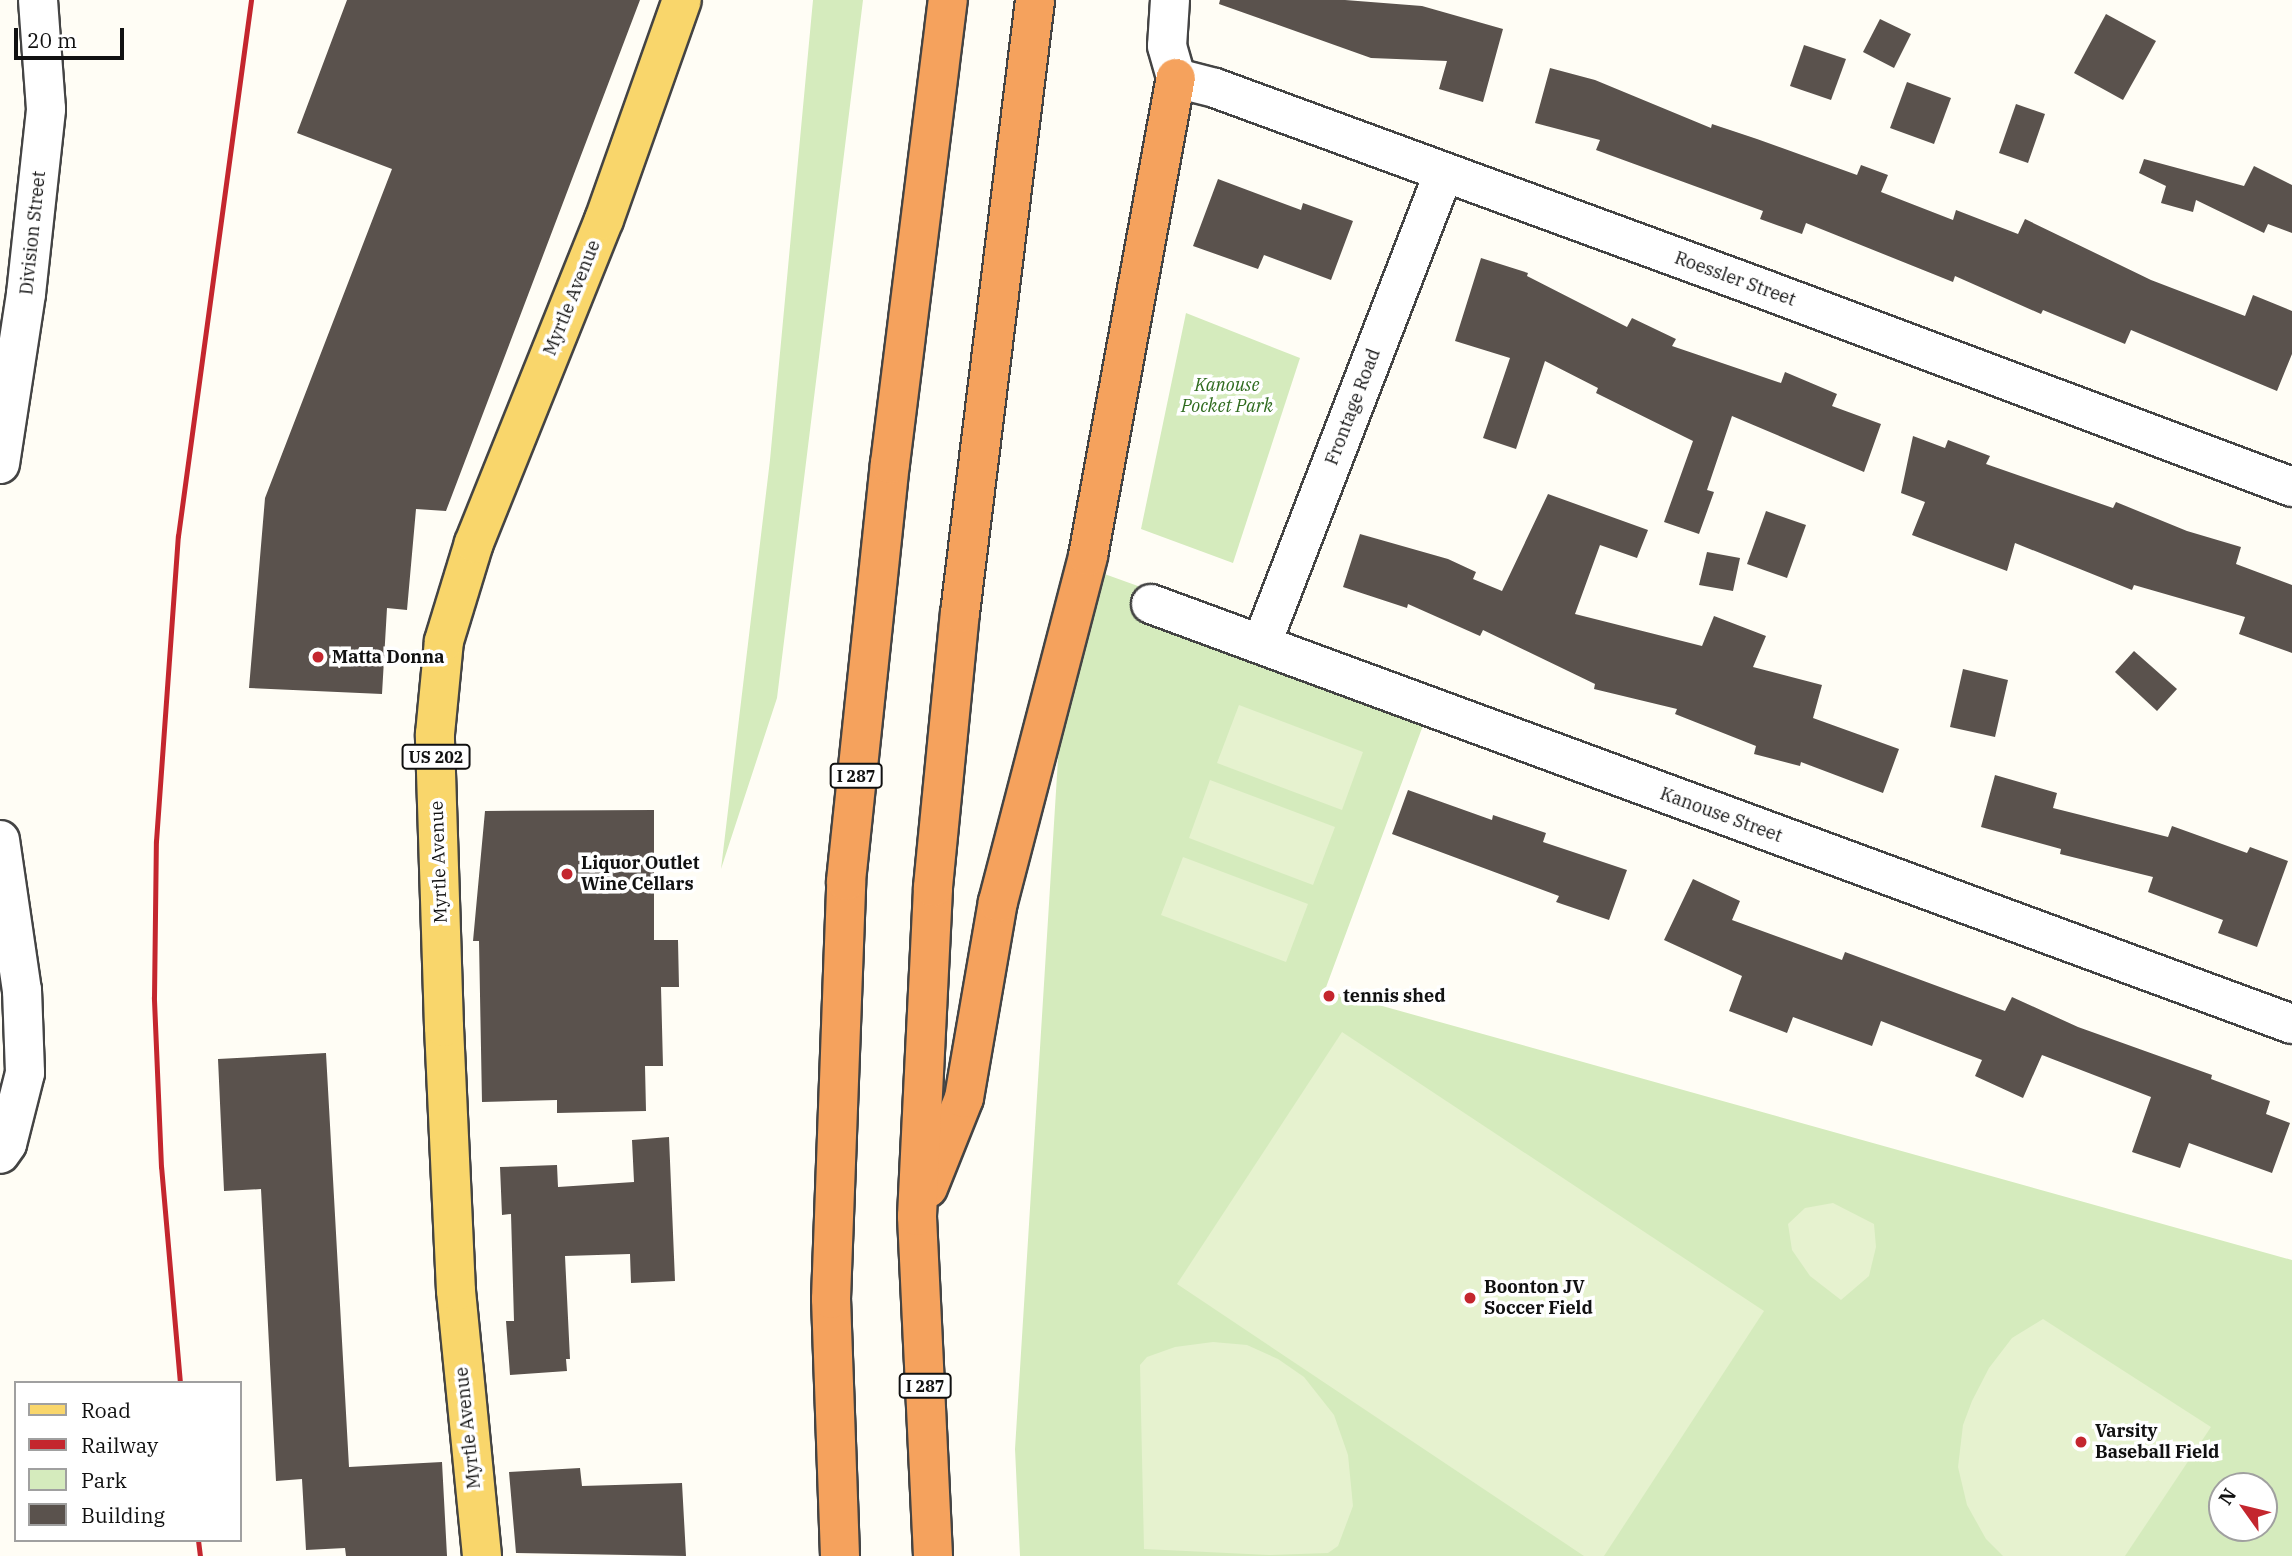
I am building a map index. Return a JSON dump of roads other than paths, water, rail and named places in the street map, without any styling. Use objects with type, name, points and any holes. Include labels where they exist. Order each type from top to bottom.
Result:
[{"type":"highway","name":"I 287","points":[[840,1556],[832,1272],[846,881],[890,464],[948,0]]},
{"type":"highway","name":"I 287","points":[[933,1556],[917,1216],[924,1028],[944,762],[1035,0]]},
{"type":"highway","points":[[917,1216],[964,1098],[998,902],[1088,556],[1176,78]]},
{"type":"main road","name":"Myrtle Avenue","points":[[482,1556],[456,1291],[444,1027],[435,734],[444,641],[474,543],[604,220],[682,0]]},
{"type":"street","name":"Division Street","points":[[0,464],[26,294],[46,108],[38,0]]},
{"type":"street","points":[[1170,0],[1167,46],[1176,78]]},
{"type":"street","name":"Roessler Street","points":[[1176,78],[1444,172],[2292,487]]},
{"type":"street","name":"Frontage Road","points":[[1262,643],[1444,172]]},
{"type":"street","name":"Kanouse Street","points":[[1151,604],[2292,1024]]},
{"type":"street","points":[[0,840],[22,990],[24,1073],[7,1144],[0,1154]]},
{"type":"railway","points":[[180,1381],[161,1167],[154,997],[156,841],[178,536],[251,0]]},
{"type":"railway","points":[[198,1542],[200,1556]]},
{"type":"place","name":"Matta Donna","points":[[318,657]]},
{"type":"place","name":"Liquor Outlet Wine Cellars","points":[[567,874]]},
{"type":"place","name":"tennis shed","points":[[1329,996]]},
{"type":"place","name":"Boonton JV Soccer Field","points":[[1470,1298]]},
{"type":"place","name":"Varsity Baseball Field","points":[[2081,1442]]},
{"type":"park label","name":"Kanouse Pocket Park","points":[[1227,396]]}]
